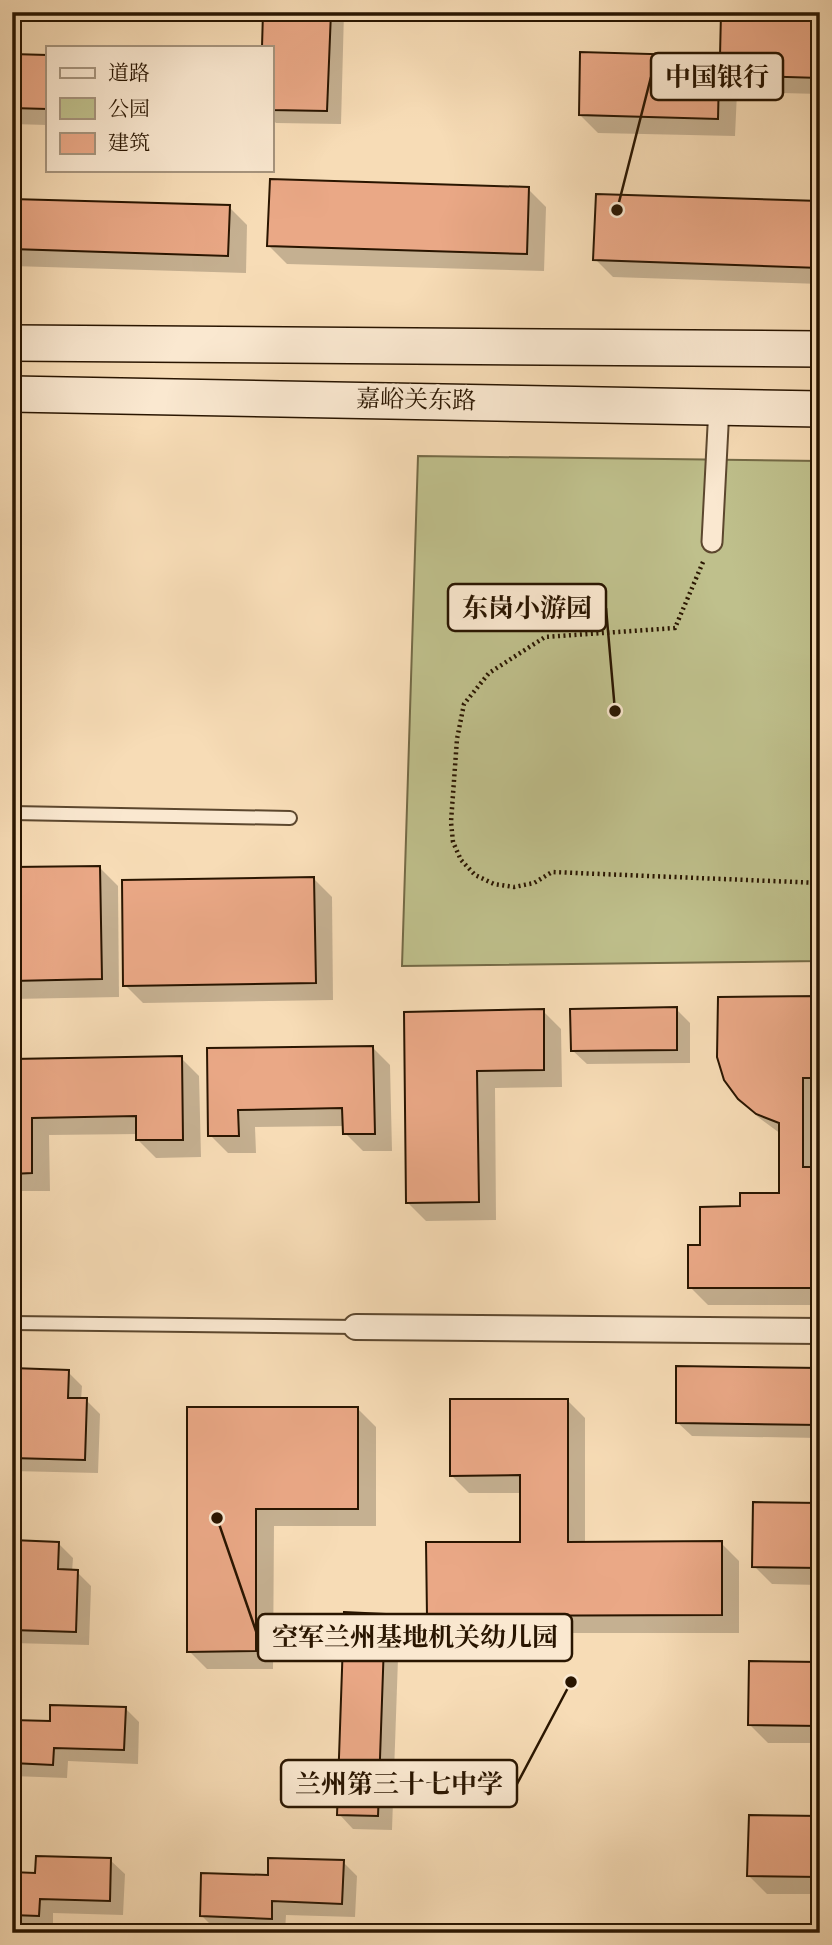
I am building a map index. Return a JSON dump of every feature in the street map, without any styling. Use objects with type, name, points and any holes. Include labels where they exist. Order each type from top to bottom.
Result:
[{"type":"main road","points":[[12,343],[820,349]]},
{"type":"main road","name":"嘉峪关东路","points":[[12,394],[820,409]]},
{"type":"street","points":[[712,542],[719,407]]},
{"type":"street","points":[[356,1326],[820,1331]]},
{"type":"lane","points":[[12,813],[290,818]]},
{"type":"lane","points":[[12,1323],[356,1326]]},
{"type":"path","points":[[712,542],[675,628],[545,637],[489,673],[464,704],[457,739],[451,821],[453,842],[461,860],[475,876],[494,884],[514,887],[534,883],[552,872],[820,883]]},
{"type":"green space","points":[[418,456],[820,461],[820,961],[402,966]]},
{"type":"building","points":[[263,12],[331,12],[327,111],[273,110],[273,46],[262,46]]},
{"type":"building","points":[[721,13],[820,16],[820,78],[719,75],[718,119],[579,115],[580,52],[720,56]]},
{"type":"building","points":[[12,54],[46,55],[46,109],[12,108]]},
{"type":"building","points":[[270,179],[529,187],[527,254],[267,246]]},
{"type":"building","points":[[596,194],[820,201],[820,268],[593,260]]},
{"type":"building","points":[[12,199],[230,205],[228,256],[12,249]]},
{"type":"building","points":[[100,866],[102,979],[12,981],[12,867]]},
{"type":"building","points":[[314,877],[316,983],[123,986],[122,880]]},
{"type":"building","points":[[820,996],[820,1078],[803,1078],[803,1167],[820,1167],[820,1288],[688,1288],[688,1245],[700,1245],[700,1207],[740,1206],[740,1193],[779,1193],[779,1123],[756,1114],[738,1099],[724,1080],[717,1057],[718,997]]},
{"type":"building","points":[[677,1007],[677,1050],[571,1051],[570,1009]]},
{"type":"building","points":[[544,1009],[544,1070],[477,1071],[479,1202],[406,1203],[404,1012]]},
{"type":"building","points":[[373,1046],[375,1134],[343,1134],[342,1108],[238,1110],[239,1136],[208,1136],[207,1048]]},
{"type":"building","points":[[182,1056],[183,1140],[136,1140],[136,1116],[32,1118],[32,1173],[12,1174],[12,1059]]},
{"type":"building","points":[[676,1366],[820,1368],[820,1425],[676,1423]]},
{"type":"building","points":[[12,1368],[69,1370],[68,1398],[87,1398],[85,1460],[12,1458]]},
{"type":"building","points":[[450,1399],[568,1399],[568,1542],[722,1541],[722,1615],[427,1616],[426,1542],[520,1542],[520,1475],[450,1476]]},
{"type":"building","points":[[187,1407],[358,1407],[358,1509],[256,1509],[256,1651],[187,1652]]},
{"type":"building","points":[[753,1502],[820,1503],[820,1568],[752,1567]]},
{"type":"building","points":[[12,1540],[59,1542],[58,1569],[78,1570],[76,1632],[12,1630]]},
{"type":"building","points":[[344,1612],[385,1614],[378,1816],[337,1815]]},
{"type":"building","points":[[749,1661],[820,1662],[820,1726],[748,1725]]},
{"type":"building","points":[[50,1705],[126,1707],[124,1750],[54,1748],[53,1765],[12,1763],[12,1720],[50,1721]]},
{"type":"building","points":[[749,1815],[820,1816],[820,1877],[747,1876]]},
{"type":"building","points":[[36,1856],[111,1858],[110,1901],[40,1899],[39,1916],[12,1915],[12,1872],[35,1873]]},
{"type":"building","points":[[268,1858],[344,1860],[342,1904],[272,1901],[272,1919],[200,1916],[201,1873],[268,1875]]},
{"type":"place","name":"中国银行","points":[[617,210]]},
{"type":"place","name":"东岗小游园","points":[[615,711]]},
{"type":"place","name":"空军兰州基地机关幼儿园","points":[[217,1518]]},
{"type":"place","name":"兰州第三十七中学","points":[[571,1682]]}]
